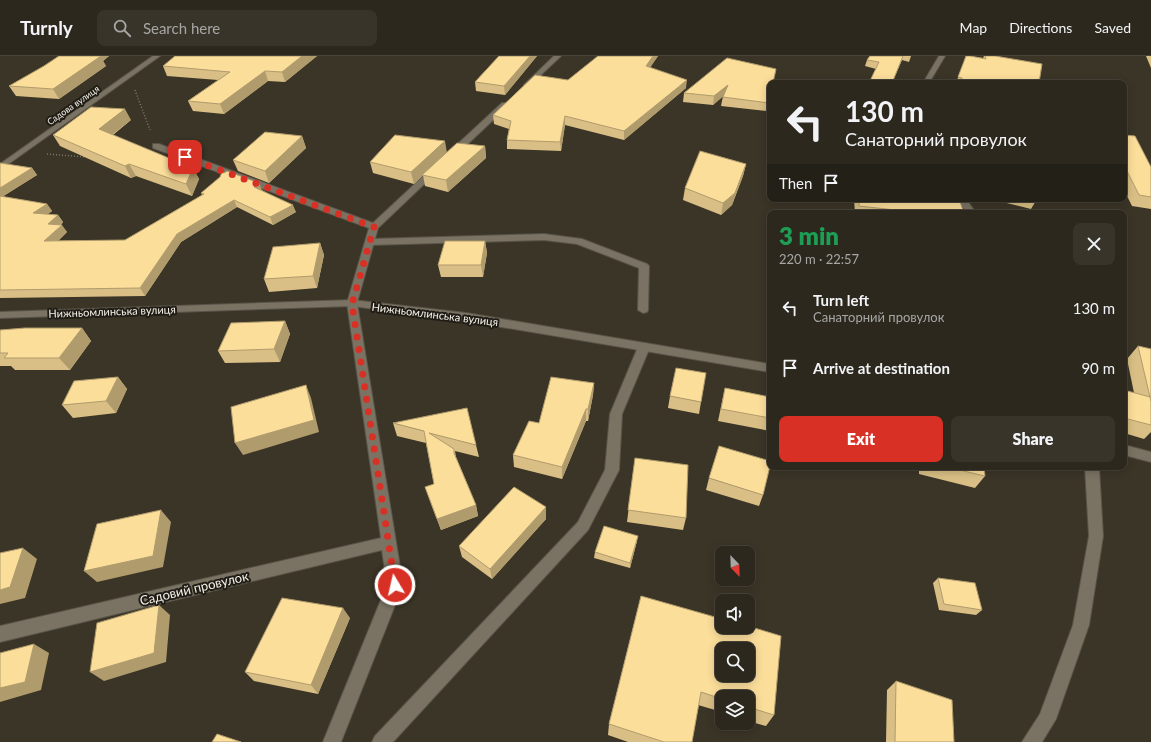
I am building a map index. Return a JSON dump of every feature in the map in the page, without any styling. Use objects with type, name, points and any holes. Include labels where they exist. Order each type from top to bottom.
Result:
[{"type":"street","name":"Садова вулиця","points":[[0,168],[157,56]]},
{"type":"street","points":[[332,742],[395,585],[352,304],[374,227],[558,56]]},
{"type":"street","points":[[928,80],[942,56]]},
{"type":"street","points":[[156,146],[374,227]]},
{"type":"street","points":[[963,202],[970,210]]},
{"type":"street","points":[[370,242],[544,237],[579,241],[644,266],[643,310]]},
{"type":"street","name":"Нижньомлинська вулиця","points":[[0,315],[352,304],[466,317],[767,368]]},
{"type":"street","points":[[381,742],[583,526],[612,470],[616,414],[644,347]]},
{"type":"street","points":[[1127,451],[1151,457]]},
{"type":"street","points":[[1031,742],[1047,718],[1082,625],[1096,536],[1092,470]]},
{"type":"street","name":"Садовий провулок","points":[[0,634],[389,542]]},
{"type":"path","points":[[114,87],[134,90],[156,146]]},
{"type":"path","points":[[21,153],[87,156]]},
{"type":"building","points":[[59,56],[101,56],[53,89],[9,86],[44,66]]},
{"type":"building","points":[[175,56],[302,56],[282,72],[265,71],[220,104],[188,101],[230,72],[163,66]]},
{"type":"building","points":[[499,56],[530,56],[504,86],[475,82]]},
{"type":"building","points":[[598,56],[653,56],[646,66],[687,80],[624,131],[565,116],[560,142],[507,140],[511,121],[493,115],[535,75],[568,80]]},
{"type":"building","points":[[870,56],[903,56],[893,80],[870,80],[879,62],[867,60]]},
{"type":"building","points":[[966,56],[986,59],[985,56],[995,56],[1042,64],[1039,80],[962,80],[962,78],[958,77]]},
{"type":"building","points":[[727,58],[776,69],[774,80],[767,80],[767,103],[723,97],[728,85],[714,96],[684,93]]},
{"type":"building","points":[[91,107],[125,109],[99,129],[193,168],[186,184],[129,164],[125,166],[53,135]]},
{"type":"building","points":[[265,132],[302,136],[265,171],[233,160]]},
{"type":"building","points":[[395,135],[445,141],[411,172],[370,162]]},
{"type":"building","points":[[1127,135],[1135,136],[1151,167],[1151,197],[1139,195],[1127,171]]},
{"type":"building","points":[[457,143],[485,146],[446,180],[422,175]]},
{"type":"building","points":[[700,151],[746,164],[735,193],[723,203],[685,188]]},
{"type":"building","points":[[0,163],[32,168],[0,188]]},
{"type":"building","points":[[227,171],[259,183],[254,187],[293,205],[270,217],[234,200],[177,234],[140,288],[0,290],[0,196],[47,204],[33,213],[58,215],[48,224],[62,225],[44,241],[125,240],[204,194],[201,193],[220,177],[222,172],[224,173]]},
{"type":"building","points":[[859,202],[960,202],[963,210],[896,210],[859,206]]},
{"type":"building","points":[[445,241],[485,241],[481,265],[438,265]]},
{"type":"building","points":[[320,243],[313,276],[264,279],[273,247]]},
{"type":"building","points":[[285,321],[274,349],[218,351],[231,323]]},
{"type":"building","points":[[25,328],[82,328],[59,358],[4,358],[8,353],[0,353],[0,330]]},
{"type":"building","points":[[1138,346],[1151,349],[1151,397],[1150,397]]},
{"type":"building","points":[[676,368],[706,373],[701,402],[670,396]]},
{"type":"building","points":[[118,377],[106,401],[62,405],[74,381]]},
{"type":"building","points":[[551,377],[594,383],[588,409],[586,409],[562,467],[513,455],[529,421],[539,423]]},
{"type":"building","points":[[306,385],[314,420],[235,443],[231,407]]},
{"type":"building","points":[[725,388],[767,396],[767,417],[721,409]]},
{"type":"building","points":[[1127,391],[1150,397],[1151,425],[1127,419]]},
{"type":"building","points":[[467,408],[476,445],[429,433],[454,449],[454,453],[476,505],[437,519],[425,487],[434,484],[424,431],[393,423]]},
{"type":"building","points":[[719,446],[767,460],[767,470],[769,470],[763,495],[709,478]]},
{"type":"building","points":[[635,458],[688,465],[686,518],[628,510]]},
{"type":"building","points":[[960,470],[984,470],[985,476]]},
{"type":"building","points":[[514,487],[546,507],[490,569],[459,546]]},
{"type":"building","points":[[161,510],[153,556],[84,571],[97,524]]},
{"type":"building","points":[[604,526],[638,536],[630,563],[595,552]]},
{"type":"building","points":[[23,548],[10,587],[0,590],[0,553]]},
{"type":"building","points":[[938,578],[975,583],[982,610],[944,604]]},
{"type":"building","points":[[641,596],[715,617],[715,634],[755,634],[755,628],[781,636],[774,715],[755,709],[755,690],[715,690],[715,697],[701,692],[692,742],[664,742],[609,724]]},
{"type":"building","points":[[282,598],[343,608],[311,685],[245,672]]},
{"type":"building","points":[[159,605],[154,653],[90,672],[97,623]]},
{"type":"building","points":[[34,644],[25,682],[0,688],[0,653]]},
{"type":"building","points":[[896,681],[952,700],[954,742],[895,742]]},
{"type":"building","points":[[217,734],[241,742],[212,742]]},
{"type":"route","points":[[185,157],[374,227],[352,304],[395,585]]}]
